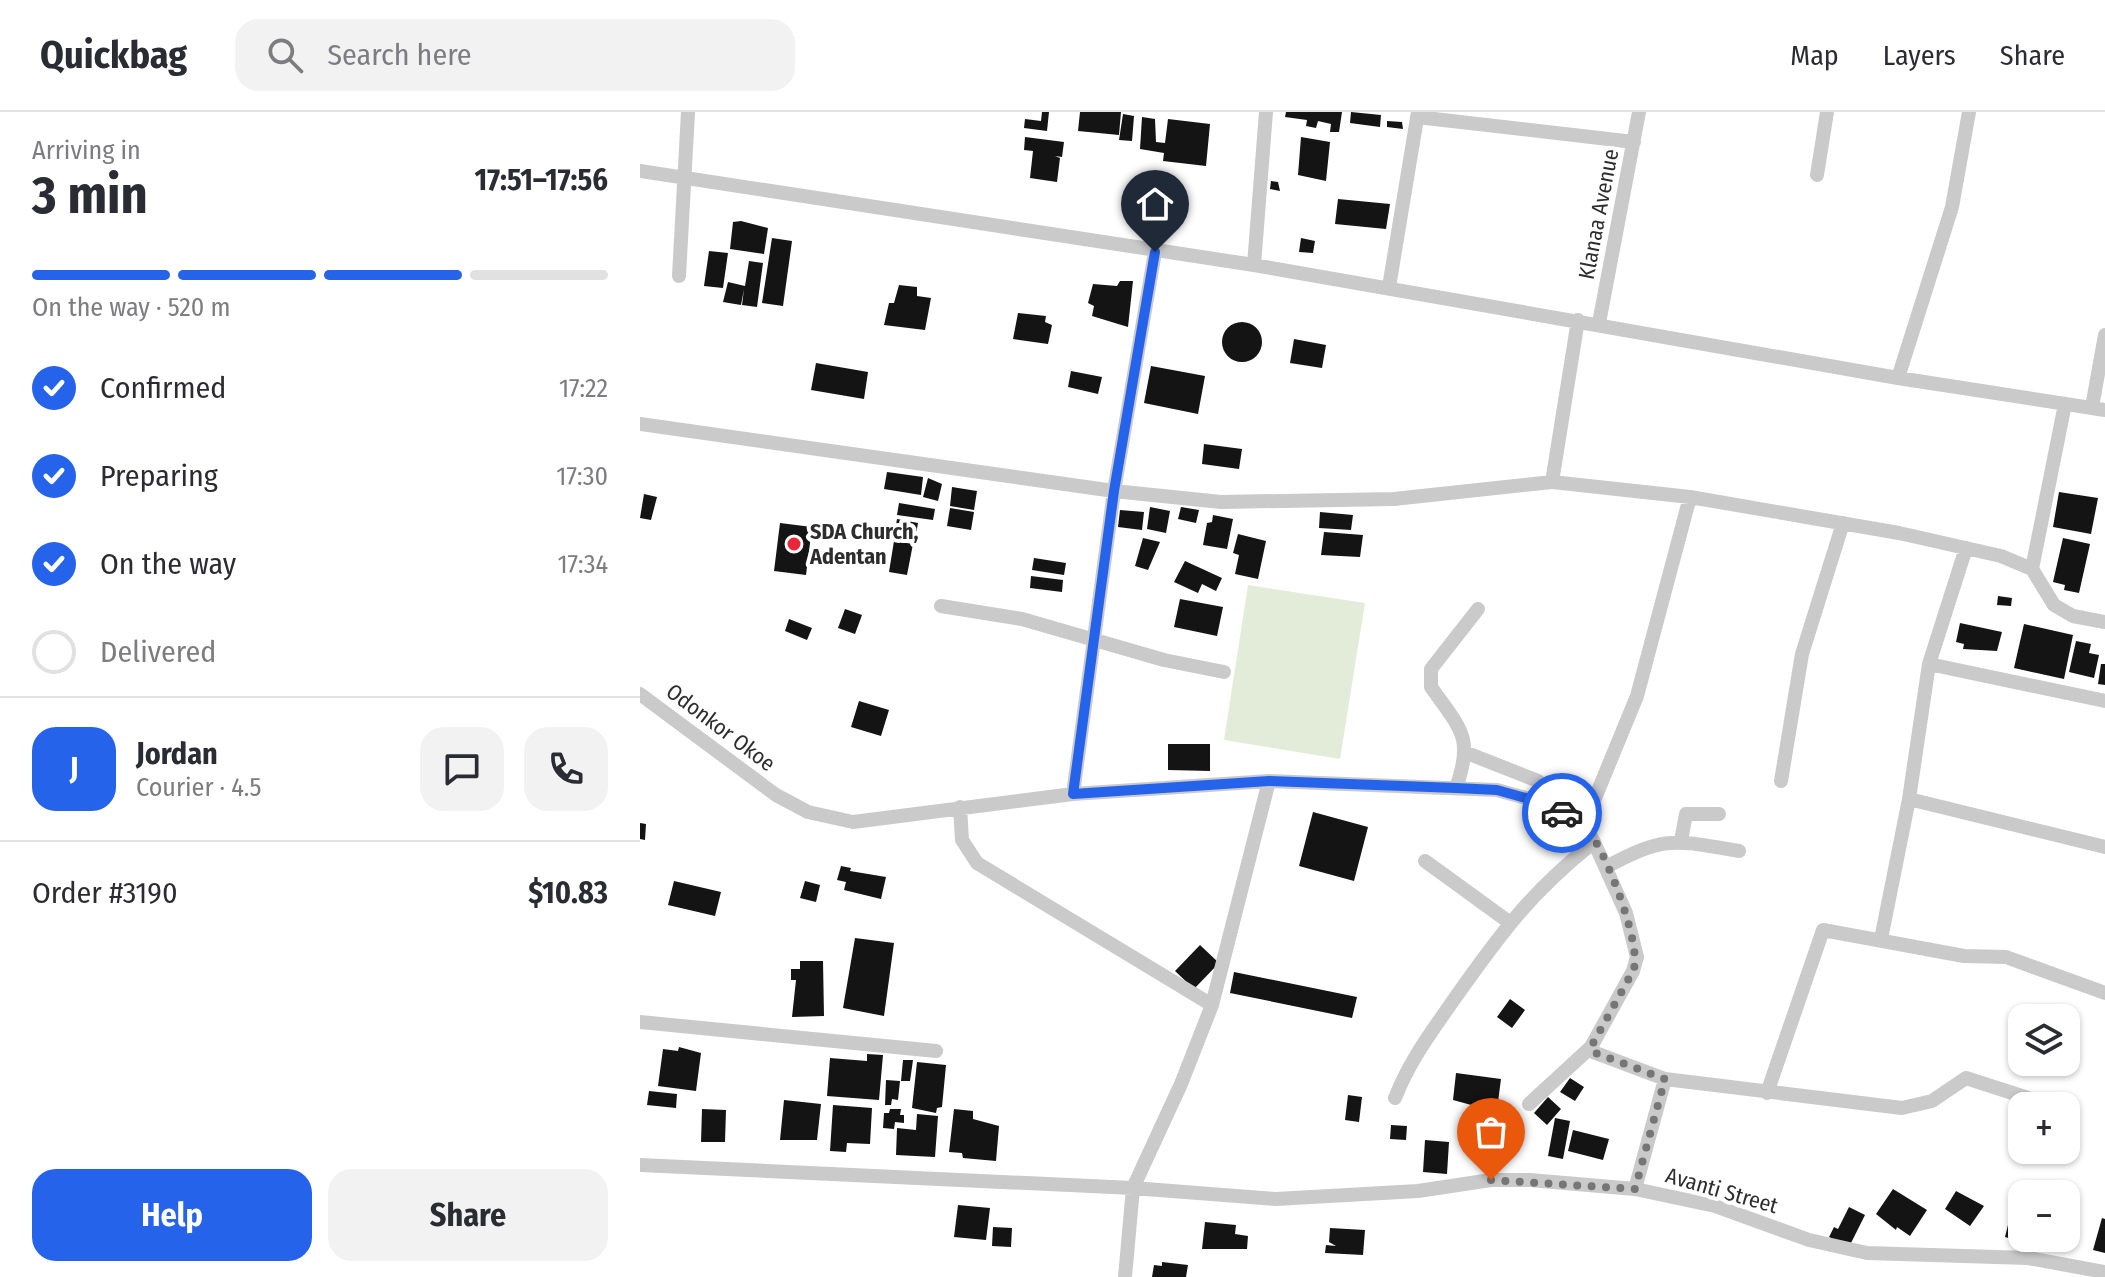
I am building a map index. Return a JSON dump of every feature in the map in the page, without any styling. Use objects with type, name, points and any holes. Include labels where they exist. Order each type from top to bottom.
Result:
[{"type":"street","points":[[679,276],[688,112]]},
{"type":"street","points":[[1254,265],[1266,112]]},
{"type":"street","name":"Klanaa Avenue","points":[[1599,323],[1639,112]]},
{"type":"street","points":[[1817,175],[1827,112]]},
{"type":"street","points":[[1898,378],[1952,207],[1969,112]]},
{"type":"street","points":[[1389,287],[1417,115],[1634,142]]},
{"type":"street","points":[[640,171],[1254,265],[1599,323],[1898,378],[2099,408],[2105,335]]},
{"type":"street","points":[[1073,794],[1114,491],[1155,252]]},
{"type":"street","points":[[1552,482],[1578,320]]},
{"type":"street","points":[[2032,569],[2065,404]]},
{"type":"street","points":[[640,424],[1114,491],[1221,502],[1304,503],[1394,499],[1552,482],[1690,497],[1966,548],[2032,569],[2054,605],[2073,616],[2105,622]]},
{"type":"street","points":[[1529,1104],[1591,1047],[1636,964],[1626,913],[1584,825],[1637,696],[1690,497]]},
{"type":"street","points":[[1781,781],[1802,654],[1843,523]]},
{"type":"street","points":[[1881,939],[1909,799],[1929,664],[1966,548]]},
{"type":"street","points":[[941,606],[1022,619],[1224,672]]},
{"type":"street","points":[[1456,788],[1467,753],[1466,742],[1431,687],[1429,678],[1431,669],[1478,609]]},
{"type":"street","points":[[1929,664],[2105,701]]},
{"type":"street","name":"Odonkor Okoe","points":[[640,694],[776,795],[808,812],[853,822],[1073,794],[1269,781],[1497,790],[1540,802],[1584,825]]},
{"type":"street","points":[[1467,753],[1538,781],[1542,785],[1540,802]]},
{"type":"street","points":[[1125,1277],[1133,1188],[1147,1150],[1181,1084],[1226,964],[1269,781]]},
{"type":"street","points":[[1909,799],[2105,847]]},
{"type":"street","points":[[960,807],[962,840],[977,863],[1212,1005]]},
{"type":"street","points":[[1681,841],[1686,814],[1719,814]]},
{"type":"street","points":[[1606,867],[1648,844],[1681,841],[1739,851]]},
{"type":"street","points":[[1395,1098],[1413,1057],[1509,922],[1550,877],[1594,842]]},
{"type":"street","points":[[1425,861],[1509,922]]},
{"type":"street","points":[[1767,1093],[1823,930],[1964,956],[2006,957],[2105,993]]},
{"type":"street","points":[[640,1022],[936,1051]]},
{"type":"street","points":[[1591,1047],[1593,1052],[1665,1079],[1902,1108],[1932,1101],[1966,1078],[2009,1092]]},
{"type":"street","points":[[1635,1189],[1665,1079]]},
{"type":"street","name":"Avanti Street","points":[[640,1165],[1133,1188],[1276,1199],[1418,1191],[1491,1180],[1635,1189],[1715,1206],[1809,1240],[1867,1253],[2028,1258],[2105,1272]]},
{"type":"green space","points":[[1248,585],[1365,603],[1340,759],[1224,740]]},
{"type":"building","points":[[1042,112],[1049,112],[1047,131],[1024,128],[1025,119],[1041,121]]},
{"type":"building","points":[[1080,112],[1121,112],[1119,135],[1078,131]]},
{"type":"building","points":[[1286,112],[1342,112],[1339,132],[1330,132],[1331,124],[1318,121],[1316,128],[1306,126],[1307,120],[1285,117]]},
{"type":"building","points":[[1351,112],[1381,115],[1380,127],[1350,123]]},
{"type":"building","points":[[1123,114],[1134,116],[1132,141],[1119,140]]},
{"type":"building","points":[[1142,117],[1155,119],[1156,142],[1165,143],[1168,119],[1210,124],[1206,166],[1163,161],[1164,153],[1140,149]]},
{"type":"building","points":[[1387,121],[1402,122],[1403,129],[1387,127]]},
{"type":"building","points":[[1025,137],[1064,142],[1062,157],[1055,156],[1060,158],[1057,182],[1030,178],[1033,151],[1024,150]]},
{"type":"building","points":[[1301,137],[1330,142],[1326,181],[1298,175]]},
{"type":"building","points":[[1271,181],[1278,182],[1280,191],[1270,189]]},
{"type":"building","points":[[1338,199],[1390,204],[1386,229],[1335,224]]},
{"type":"building","points":[[733,222],[768,228],[764,254],[730,249]]},
{"type":"building","points":[[772,238],[792,241],[783,306],[762,303]]},
{"type":"building","points":[[1301,238],[1315,241],[1313,253],[1299,252]]},
{"type":"building","points":[[709,251],[728,253],[723,288],[704,286]]},
{"type":"building","points":[[749,261],[763,263],[757,307],[742,305],[744,289],[741,305],[723,302],[728,282],[745,286]]},
{"type":"building","points":[[1120,281],[1133,281],[1128,327],[1092,316],[1094,306],[1088,303],[1093,284],[1117,286]]},
{"type":"building","points":[[899,285],[917,287],[917,296],[931,298],[925,330],[884,325],[889,303],[894,303]]},
{"type":"building","points":[[1018,313],[1046,316],[1045,322],[1052,325],[1048,344],[1013,339]]},
{"type":"building","points":[[1242,322],[1256,328],[1262,342],[1256,356],[1242,362],[1228,356],[1222,342],[1228,328]]},
{"type":"building","points":[[1294,339],[1326,345],[1322,368],[1290,363]]},
{"type":"building","points":[[816,363],[868,372],[864,399],[811,390]]},
{"type":"building","points":[[1151,366],[1205,376],[1198,414],[1144,403]]},
{"type":"building","points":[[1071,371],[1102,377],[1098,394],[1068,387]]},
{"type":"building","points":[[1204,444],[1242,449],[1239,469],[1202,464]]},
{"type":"building","points":[[887,472],[923,477],[921,495],[884,489]]},
{"type":"building","points":[[928,478],[942,484],[938,501],[923,497]]},
{"type":"building","points":[[952,487],[977,491],[974,510],[950,506]]},
{"type":"building","points":[[2059,492],[2098,498],[2091,534],[2053,527]]},
{"type":"building","points":[[644,494],[657,497],[651,520],[640,518]]},
{"type":"building","points":[[899,503],[935,509],[933,520],[897,515]]},
{"type":"building","points":[[1150,507],[1170,511],[1166,533],[1147,529]]},
{"type":"building","points":[[1181,507],[1199,510],[1196,523],[1178,519]]},
{"type":"building","points":[[950,508],[974,512],[971,530],[947,526]]},
{"type":"building","points":[[1120,510],[1144,512],[1142,530],[1118,527]]},
{"type":"building","points":[[1320,512],[1353,515],[1351,530],[1319,528]]},
{"type":"building","points":[[1213,515],[1233,519],[1227,549],[1203,545],[1207,523],[1212,522]]},
{"type":"building","points":[[897,519],[918,523],[915,540],[894,536]]},
{"type":"building","points":[[780,523],[812,527],[806,575],[774,571]]},
{"type":"building","points":[[1324,532],[1363,535],[1360,557],[1321,555]]},
{"type":"building","points":[[1238,534],[1266,541],[1258,579],[1235,574],[1239,555],[1233,553]]},
{"type":"building","points":[[1143,538],[1160,542],[1148,570],[1135,566]]},
{"type":"building","points":[[2063,538],[2090,544],[2079,593],[2064,590],[2065,585],[2053,582]]},
{"type":"building","points":[[894,541],[913,544],[907,575],[889,572]]},
{"type":"building","points":[[1034,558],[1066,563],[1064,575],[1032,570]]},
{"type":"building","points":[[1185,561],[1222,578],[1216,591],[1202,584],[1198,593],[1174,582]]},
{"type":"building","points":[[1031,576],[1063,580],[1062,592],[1030,588]]},
{"type":"building","points":[[1998,596],[2012,598],[2011,606],[1997,605]]},
{"type":"building","points":[[1180,599],[1223,607],[1217,636],[1174,627]]},
{"type":"building","points":[[845,609],[862,615],[855,634],[838,628]]},
{"type":"building","points":[[789,619],[812,628],[807,640],[785,631]]},
{"type":"building","points":[[1960,623],[2002,632],[1997,651],[1963,649],[1964,644],[1956,642]]},
{"type":"building","points":[[2024,624],[2073,635],[2064,679],[2014,668]]},
{"type":"building","points":[[2076,641],[2091,644],[2089,653],[2099,655],[2094,678],[2069,672]]},
{"type":"building","points":[[2101,664],[2105,664],[2105,685],[2098,684]]},
{"type":"building","points":[[859,701],[889,710],[881,736],[851,727]]},
{"type":"building","points":[[1168,744],[1210,744],[1210,771],[1168,770]]},
{"type":"building","points":[[1313,812],[1368,827],[1354,881],[1299,866]]},
{"type":"building","points":[[640,823],[646,824],[645,840],[640,839]]},
{"type":"building","points":[[841,866],[851,868],[850,871],[886,877],[881,899],[844,890],[846,882],[837,880]]},
{"type":"building","points":[[674,881],[721,892],[715,916],[668,905]]},
{"type":"building","points":[[805,881],[820,885],[816,902],[800,898]]},
{"type":"building","points":[[855,938],[894,943],[884,1016],[843,1008]]},
{"type":"building","points":[[1200,945],[1219,963],[1194,989],[1175,971]]},
{"type":"building","points":[[800,961],[823,961],[824,1016],[792,1017],[796,980],[791,980],[791,969],[800,969]]},
{"type":"building","points":[[1234,972],[1357,997],[1352,1018],[1230,993]]},
{"type":"building","points":[[1510,999],[1525,1010],[1512,1028],[1497,1017]]},
{"type":"building","points":[[679,1047],[701,1053],[696,1091],[658,1086],[663,1049],[678,1051]]},
{"type":"building","points":[[867,1054],[883,1055],[879,1100],[827,1096],[830,1058],[867,1061]]},
{"type":"building","points":[[903,1060],[913,1060],[910,1081],[901,1081]]},
{"type":"building","points":[[917,1062],[946,1065],[942,1107],[937,1108],[936,1113],[912,1108]]},
{"type":"building","points":[[1456,1073],[1501,1079],[1498,1102],[1487,1101],[1486,1109],[1453,1100]]},
{"type":"building","points":[[1570,1078],[1584,1087],[1575,1101],[1560,1092]]},
{"type":"building","points":[[886,1080],[900,1081],[898,1100],[892,1099],[891,1105],[885,1105]]},
{"type":"building","points":[[649,1091],[677,1094],[676,1108],[647,1105]]},
{"type":"building","points":[[1348,1095],[1362,1097],[1359,1122],[1345,1120]]},
{"type":"building","points":[[1548,1097],[1561,1109],[1547,1125],[1534,1113]]},
{"type":"building","points":[[784,1100],[821,1104],[817,1140],[780,1140]]},
{"type":"building","points":[[833,1105],[872,1108],[870,1144],[847,1143],[846,1152],[830,1151]]},
{"type":"building","points":[[702,1109],[726,1110],[725,1142],[701,1142]]},
{"type":"building","points":[[890,1109],[901,1109],[900,1115],[904,1115],[904,1123],[895,1122],[894,1129],[883,1128],[884,1113],[889,1113]]},
{"type":"building","points":[[954,1109],[973,1111],[973,1119],[999,1126],[996,1161],[963,1158],[962,1153],[949,1152]]},
{"type":"building","points":[[917,1114],[938,1116],[935,1157],[896,1155],[897,1128],[916,1130]]},
{"type":"building","points":[[1555,1118],[1570,1121],[1563,1159],[1548,1156]]},
{"type":"building","points":[[1391,1125],[1407,1126],[1406,1140],[1390,1139]]},
{"type":"building","points":[[1573,1130],[1609,1139],[1603,1160],[1568,1151]]},
{"type":"building","points":[[1425,1140],[1449,1142],[1447,1174],[1423,1172]]},
{"type":"building","points":[[1893,1189],[1927,1210],[1910,1236],[1897,1227],[1896,1230],[1876,1214]]},
{"type":"building","points":[[1956,1191],[1984,1206],[1970,1226],[1945,1209]]},
{"type":"building","points":[[958,1205],[990,1208],[986,1240],[954,1237]]},
{"type":"building","points":[[1849,1207],[1865,1215],[1849,1247],[1829,1237],[1834,1227],[1838,1229]]},
{"type":"building","points":[[2102,1218],[2105,1219],[2105,1253],[2093,1250]]},
{"type":"building","points":[[1205,1222],[1236,1225],[1235,1234],[1248,1236],[1247,1249],[1202,1249]]},
{"type":"building","points":[[993,1227],[1012,1228],[1011,1247],[992,1246]]},
{"type":"building","points":[[1330,1228],[1365,1230],[1363,1255],[1325,1253],[1326,1245],[1336,1246],[1329,1242]]},
{"type":"building","points":[[1162,1262],[1188,1265],[1186,1277],[1152,1277],[1154,1265],[1162,1266]]},
{"type":"way so far","points":[[1491,1180],[1530,1180],[1635,1189],[1665,1079],[1593,1052],[1591,1047],[1633,971],[1637,957],[1620,895],[1594,842],[1584,825],[1562,813]]},
{"type":"place","name":"SDA Church, Adentan","points":[[794,544]]},
{"type":"route","points":[[1155,252],[1114,491],[1073,794],[1269,781],[1456,788],[1497,790],[1540,802],[1562,813]]}]
